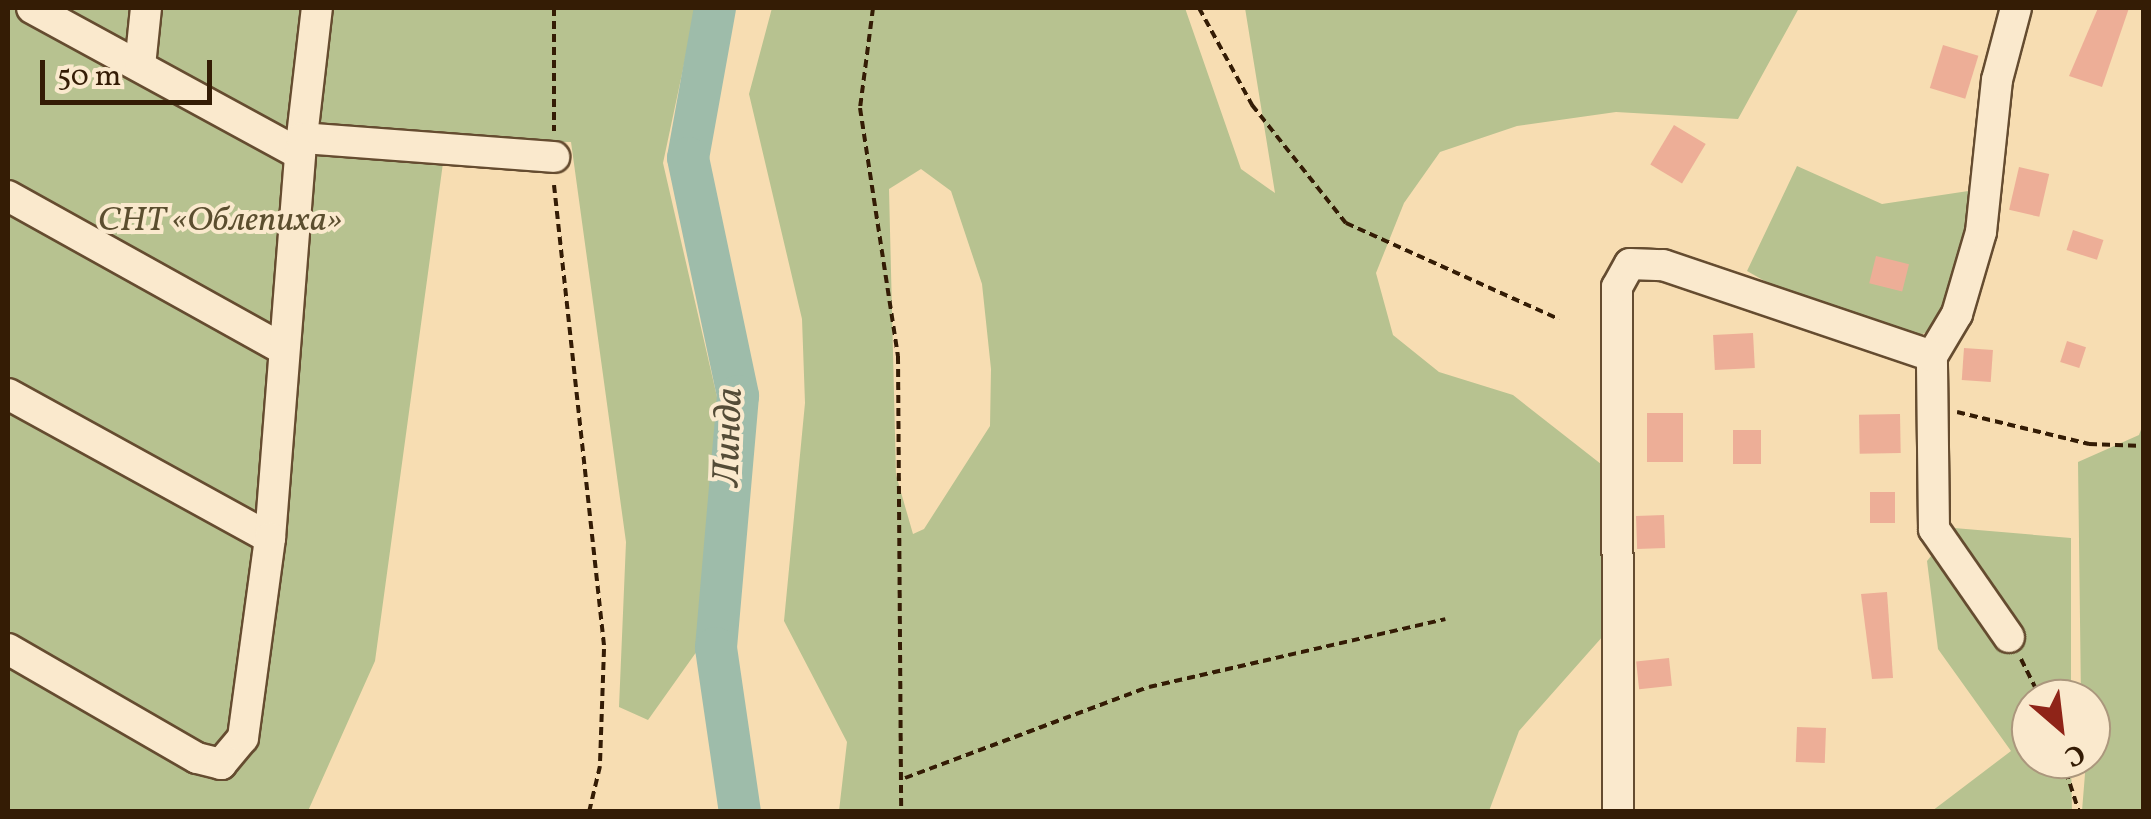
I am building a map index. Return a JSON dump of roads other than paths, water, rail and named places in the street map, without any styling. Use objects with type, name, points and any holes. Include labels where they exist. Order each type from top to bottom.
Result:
[{"type":"street","points":[[32,8],[301,146],[554,157]]},
{"type":"street","points":[[140,66],[146,8]]},
{"type":"street","points":[[8,649],[197,758],[221,764],[242,738],[270,538],[301,146],[317,8]]},
{"type":"street","points":[[2009,637],[1934,529],[1932,356],[1958,314],[1982,232],[1997,80],[2016,8]]},
{"type":"street","points":[[8,196],[284,349]]},
{"type":"street","points":[[1618,812],[1617,287],[1630,264],[1663,265],[1932,356]]},
{"type":"street","points":[[8,394],[270,538]]},
{"type":"waterway","name":"Линда","points":[[715,8],[688,158],[738,396],[716,648],[740,812]]},
{"type":"park label","name":"СНТ «Облепиха»","points":[[220,221]]}]
